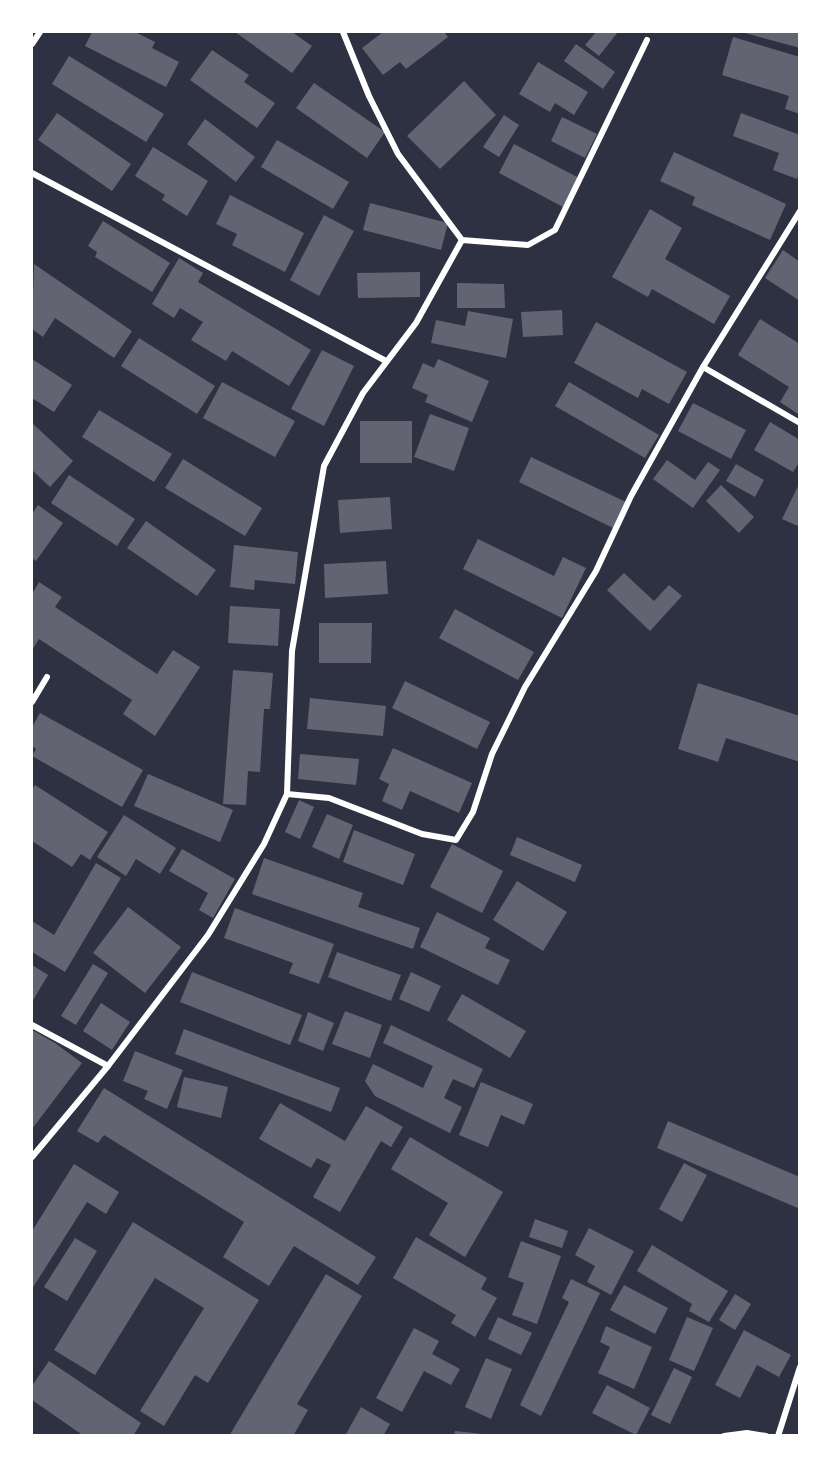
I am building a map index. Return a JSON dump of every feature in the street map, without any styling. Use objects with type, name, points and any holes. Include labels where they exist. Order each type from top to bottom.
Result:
[{"type":"street","points":[[32,44],[40,32]]},
{"type":"street","points":[[343,32],[369,96],[398,154],[462,240],[528,245],[555,230],[647,40]]},
{"type":"street","points":[[32,174],[386,361]]},
{"type":"street","points":[[287,795],[329,798],[422,834],[456,840],[473,812],[492,754],[525,687],[596,571],[631,496],[703,367],[800,211]]},
{"type":"street","points":[[32,1157],[108,1066],[208,935],[264,844],[287,795],[292,651],[324,466],[363,393],[416,323],[462,240]]},
{"type":"street","points":[[703,367],[800,423]]},
{"type":"street","points":[[32,702],[47,678]]},
{"type":"street","points":[[32,1025],[108,1066]]},
{"type":"street","points":[[778,1436],[800,1367]]},
{"type":"street","points":[[724,1436],[747,1433],[766,1436]]},
{"type":"building","points":[[92,32],[135,32],[155,42],[152,48],[179,62],[166,87],[85,46]]},
{"type":"building","points":[[235,32],[292,32],[312,46],[292,73]]},
{"type":"building","points":[[383,32],[444,32],[448,37],[406,69],[400,62],[383,75],[362,48]]},
{"type":"building","points":[[596,32],[618,32],[599,56],[585,45]]},
{"type":"building","points":[[741,32],[800,32],[800,48]]},
{"type":"building","points":[[733,37],[800,57],[800,114],[785,109],[789,96],[722,75]]},
{"type":"building","points":[[576,44],[615,72],[603,89],[564,61]]},
{"type":"building","points":[[212,50],[249,75],[244,82],[275,103],[257,128],[190,80]]},
{"type":"building","points":[[69,56],[164,114],[146,142],[52,84]]},
{"type":"building","points":[[538,62],[588,92],[574,115],[555,103],[550,112],[519,94]]},
{"type":"building","points":[[464,81],[496,115],[440,169],[407,136]]},
{"type":"building","points":[[314,83],[385,132],[367,158],[296,108]]},
{"type":"building","points":[[57,113],[131,164],[112,191],[38,140]]},
{"type":"building","points":[[741,113],[800,135],[800,172],[797,179],[773,170],[779,153],[733,136]]},
{"type":"building","points":[[504,115],[519,125],[499,157],[483,147]]},
{"type":"building","points":[[562,117],[597,134],[585,158],[551,141]]},
{"type":"building","points":[[205,119],[255,157],[236,182],[187,144]]},
{"type":"building","points":[[277,140],[349,182],[333,209],[261,167]]},
{"type":"building","points":[[514,144],[579,178],[563,207],[499,173]]},
{"type":"building","points":[[153,147],[208,181],[187,216],[162,200],[165,195],[135,176]]},
{"type":"building","points":[[674,152],[786,204],[770,240],[692,205],[695,197],[660,181]]},
{"type":"building","points":[[230,195],[304,233],[285,272],[232,245],[237,234],[216,224]]},
{"type":"building","points":[[370,203],[448,223],[441,250],[363,230]]},
{"type":"building","points":[[650,209],[682,228],[665,259],[730,296],[714,324],[652,289],[648,297],[612,277]]},
{"type":"building","points":[[324,215],[354,231],[319,296],[290,280]]},
{"type":"building","points":[[103,221],[170,263],[152,292],[95,257],[97,252],[88,246]]},
{"type":"building","points":[[783,250],[800,262],[800,301],[765,278]]},
{"type":"building","points":[[179,258],[203,273],[198,282],[311,350],[289,386],[232,351],[226,361],[191,340],[203,322],[180,308],[174,318],[152,304]]},
{"type":"building","points":[[34,264],[132,331],[114,358],[55,318],[43,337],[32,329]]},
{"type":"building","points":[[420,272],[420,297],[358,298],[357,273]]},
{"type":"building","points":[[457,283],[504,284],[505,308],[457,308]]},
{"type":"building","points":[[562,310],[563,335],[523,337],[521,312]]},
{"type":"building","points":[[468,311],[513,319],[506,358],[431,343],[436,320],[465,326]]},
{"type":"building","points":[[760,319],[800,344],[798,414],[780,402],[789,387],[738,355]]},
{"type":"building","points":[[596,322],[687,372],[669,404],[642,389],[638,398],[574,363]]},
{"type":"building","points":[[139,338],[215,386],[197,414],[121,366]]},
{"type":"building","points":[[322,350],[354,366],[324,426],[291,409]]},
{"type":"building","points":[[32,359],[72,385],[54,412],[32,398]]},
{"type":"building","points":[[438,359],[489,381],[472,422],[425,402],[428,395],[412,388],[423,363],[434,368]]},
{"type":"building","points":[[222,382],[295,421],[275,457],[203,418]]},
{"type":"building","points":[[569,382],[659,435],[645,458],[555,406]]},
{"type":"building","points":[[693,403],[746,430],[731,459],[678,431]]},
{"type":"building","points":[[99,410],[172,454],[154,482],[82,437]]},
{"type":"building","points":[[430,414],[469,428],[454,471],[414,457]]},
{"type":"building","points":[[360,421],[412,421],[412,463],[360,463]]},
{"type":"building","points":[[770,422],[800,440],[800,461],[793,472],[754,450]]},
{"type":"building","points":[[32,423],[73,461],[50,487],[32,470]]},
{"type":"building","points":[[531,457],[626,502],[613,528],[519,482]]},
{"type":"building","points":[[183,459],[262,508],[245,536],[165,488]]},
{"type":"building","points":[[667,460],[695,480],[708,462],[720,470],[693,508],[653,479]]},
{"type":"building","points":[[736,464],[764,480],[755,497],[726,481]]},
{"type":"building","points":[[69,475],[135,519],[117,546],[51,503]]},
{"type":"building","points":[[800,482],[800,527],[782,519]]},
{"type":"building","points":[[721,485],[754,517],[739,533],[706,501]]},
{"type":"building","points":[[390,497],[392,529],[340,533],[338,500]]},
{"type":"building","points":[[38,505],[63,523],[36,561],[32,558],[32,514]]},
{"type":"building","points":[[146,521],[216,570],[197,596],[127,548]]},
{"type":"building","points":[[478,539],[554,576],[563,557],[586,568],[562,618],[463,569]]},
{"type":"building","points":[[234,545],[298,552],[295,584],[255,580],[254,590],[230,587]]},
{"type":"building","points":[[386,561],[388,594],[325,598],[324,564]]},
{"type":"building","points":[[624,573],[654,601],[669,585],[682,596],[650,631],[607,590]]},
{"type":"building","points":[[39,582],[62,597],[55,607],[157,674],[173,650],[200,667],[155,736],[123,714],[132,700],[39,639],[32,650],[32,594]]},
{"type":"building","points":[[230,606],[280,609],[278,646],[228,643]]},
{"type":"building","points":[[455,609],[534,652],[518,680],[439,638]]},
{"type":"building","points":[[319,623],[372,623],[371,663],[319,663]]},
{"type":"building","points":[[233,670],[273,673],[270,709],[264,709],[260,772],[248,771],[246,805],[223,804]]},
{"type":"building","points":[[405,681],[490,722],[477,749],[392,708]]},
{"type":"building","points":[[698,683],[800,716],[800,762],[726,738],[718,762],[678,749]]},
{"type":"building","points":[[310,698],[386,706],[383,736],[307,729]]},
{"type":"building","points":[[40,713],[143,770],[122,807],[32,756],[36,749],[32,746],[32,727]]},
{"type":"building","points":[[393,748],[472,783],[459,813],[410,791],[402,810],[382,801],[389,784],[379,779]]},
{"type":"building","points":[[300,754],[359,759],[356,785],[298,779]]},
{"type":"building","points":[[148,774],[233,810],[220,842],[134,806]]},
{"type":"building","points":[[35,785],[108,832],[90,860],[81,854],[72,867],[32,841],[32,790]]},
{"type":"building","points":[[299,800],[314,807],[300,839],[285,832]]},
{"type":"building","points":[[327,814],[353,825],[339,859],[312,847]]},
{"type":"building","points":[[124,815],[176,848],[160,874],[136,859],[126,876],[97,857]]},
{"type":"building","points":[[354,830],[415,854],[403,885],[343,862]]},
{"type":"building","points":[[517,837],[582,865],[575,882],[510,855]]},
{"type":"building","points":[[452,844],[503,871],[482,913],[430,887]]},
{"type":"building","points":[[182,849],[235,879],[213,918],[199,910],[208,893],[169,871]]},
{"type":"building","points":[[264,858],[363,893],[358,907],[420,928],[413,949],[252,894]]},
{"type":"building","points":[[96,863],[121,878],[65,972],[32,952],[32,921],[54,935]]},
{"type":"building","points":[[517,881],[567,912],[543,951],[493,920]]},
{"type":"building","points":[[128,907],[181,947],[145,993],[93,953]]},
{"type":"building","points":[[235,908],[334,944],[319,984],[289,973],[293,963],[224,938]]},
{"type":"building","points":[[437,912],[490,938],[485,948],[510,960],[498,985],[420,947]]},
{"type":"building","points":[[337,952],[401,975],[391,1001],[328,977]]},
{"type":"building","points":[[93,964],[108,973],[76,1025],[61,1016]]},
{"type":"building","points":[[32,965],[48,975],[32,1002]]},
{"type":"building","points":[[192,972],[302,1015],[290,1045],[180,1002]]},
{"type":"building","points":[[411,972],[441,986],[429,1012],[399,999]]},
{"type":"building","points":[[462,994],[526,1031],[510,1058],[447,1020]]},
{"type":"building","points":[[101,1003],[130,1022],[112,1050],[83,1031]]},
{"type":"building","points":[[345,1011],[382,1025],[370,1058],[332,1044]]},
{"type":"building","points":[[308,1012],[334,1023],[323,1051],[298,1041]]},
{"type":"building","points":[[391,1025],[483,1069],[474,1088],[453,1079],[444,1098],[462,1107],[450,1133],[375,1096],[365,1081],[373,1064],[423,1088],[433,1066],[383,1043]]},
{"type":"building","points":[[184,1029],[340,1088],[331,1112],[175,1054]]},
{"type":"building","points":[[32,1030],[55,1043],[82,1063],[32,1129]]},
{"type":"building","points":[[135,1051],[183,1070],[167,1109],[144,1099],[148,1091],[123,1081]]},
{"type":"building","points":[[184,1077],[228,1087],[221,1118],[177,1107]]},
{"type":"building","points":[[481,1082],[533,1104],[524,1125],[501,1115],[488,1147],[459,1135]]},
{"type":"building","points":[[104,1088],[376,1257],[358,1285],[294,1246],[269,1286],[223,1257],[244,1222],[104,1135],[98,1143],[77,1131]]},
{"type":"building","points":[[280,1103],[345,1141],[366,1106],[403,1127],[391,1147],[381,1141],[340,1212],[313,1197],[331,1165],[317,1158],[311,1168],[259,1139]]},
{"type":"building","points":[[668,1121],[800,1177],[800,1209],[657,1148]]},
{"type":"building","points":[[410,1137],[503,1192],[465,1257],[429,1235],[448,1203],[391,1169]]},
{"type":"building","points":[[684,1163],[707,1175],[682,1222],[659,1209]]},
{"type":"building","points":[[74,1164],[119,1192],[106,1214],[87,1202],[32,1289],[32,1231]]},
{"type":"building","points":[[535,1219],[568,1231],[562,1248],[529,1237]]},
{"type":"building","points":[[133,1222],[259,1300],[208,1383],[195,1375],[164,1426],[140,1411],[204,1308],[155,1278],[95,1375],[54,1350]]},
{"type":"building","points":[[589,1228],[634,1251],[611,1295],[587,1282],[595,1266],[575,1255]]},
{"type":"building","points":[[416,1237],[487,1278],[481,1289],[497,1298],[475,1337],[451,1323],[456,1315],[393,1278]]},
{"type":"building","points":[[75,1238],[97,1251],[67,1301],[44,1287]]},
{"type":"building","points":[[521,1241],[561,1256],[537,1324],[512,1315],[524,1283],[508,1277]]},
{"type":"building","points":[[652,1245],[728,1291],[709,1322],[689,1311],[692,1304],[637,1271]]},
{"type":"building","points":[[326,1274],[362,1296],[297,1404],[308,1410],[293,1436],[229,1436]]},
{"type":"building","points":[[571,1279],[600,1293],[541,1416],[520,1405],[569,1302],[562,1298]]},
{"type":"building","points":[[624,1285],[668,1308],[655,1334],[610,1310]]},
{"type":"building","points":[[735,1294],[751,1304],[735,1330],[719,1320]]},
{"type":"building","points":[[498,1317],[532,1333],[521,1355],[488,1339]]},
{"type":"building","points":[[687,1317],[713,1328],[694,1371],[669,1360]]},
{"type":"building","points":[[606,1326],[652,1347],[634,1389],[598,1373],[610,1347],[600,1342]]},
{"type":"building","points":[[414,1328],[439,1341],[432,1354],[460,1369],[451,1385],[424,1371],[402,1412],[376,1398]]},
{"type":"building","points":[[744,1330],[791,1355],[779,1377],[757,1365],[740,1398],[715,1385]]},
{"type":"building","points":[[486,1358],[512,1369],[491,1419],[465,1407]]},
{"type":"building","points":[[49,1361],[141,1423],[133,1436],[84,1436],[32,1400],[32,1386]]},
{"type":"building","points":[[674,1368],[692,1377],[670,1424],[651,1415]]},
{"type":"building","points":[[607,1385],[650,1408],[636,1435],[592,1413]]},
{"type":"building","points":[[361,1407],[390,1424],[383,1436],[345,1436]]},
{"type":"building","points":[[455,1431],[483,1434],[483,1436],[454,1436]]}]
